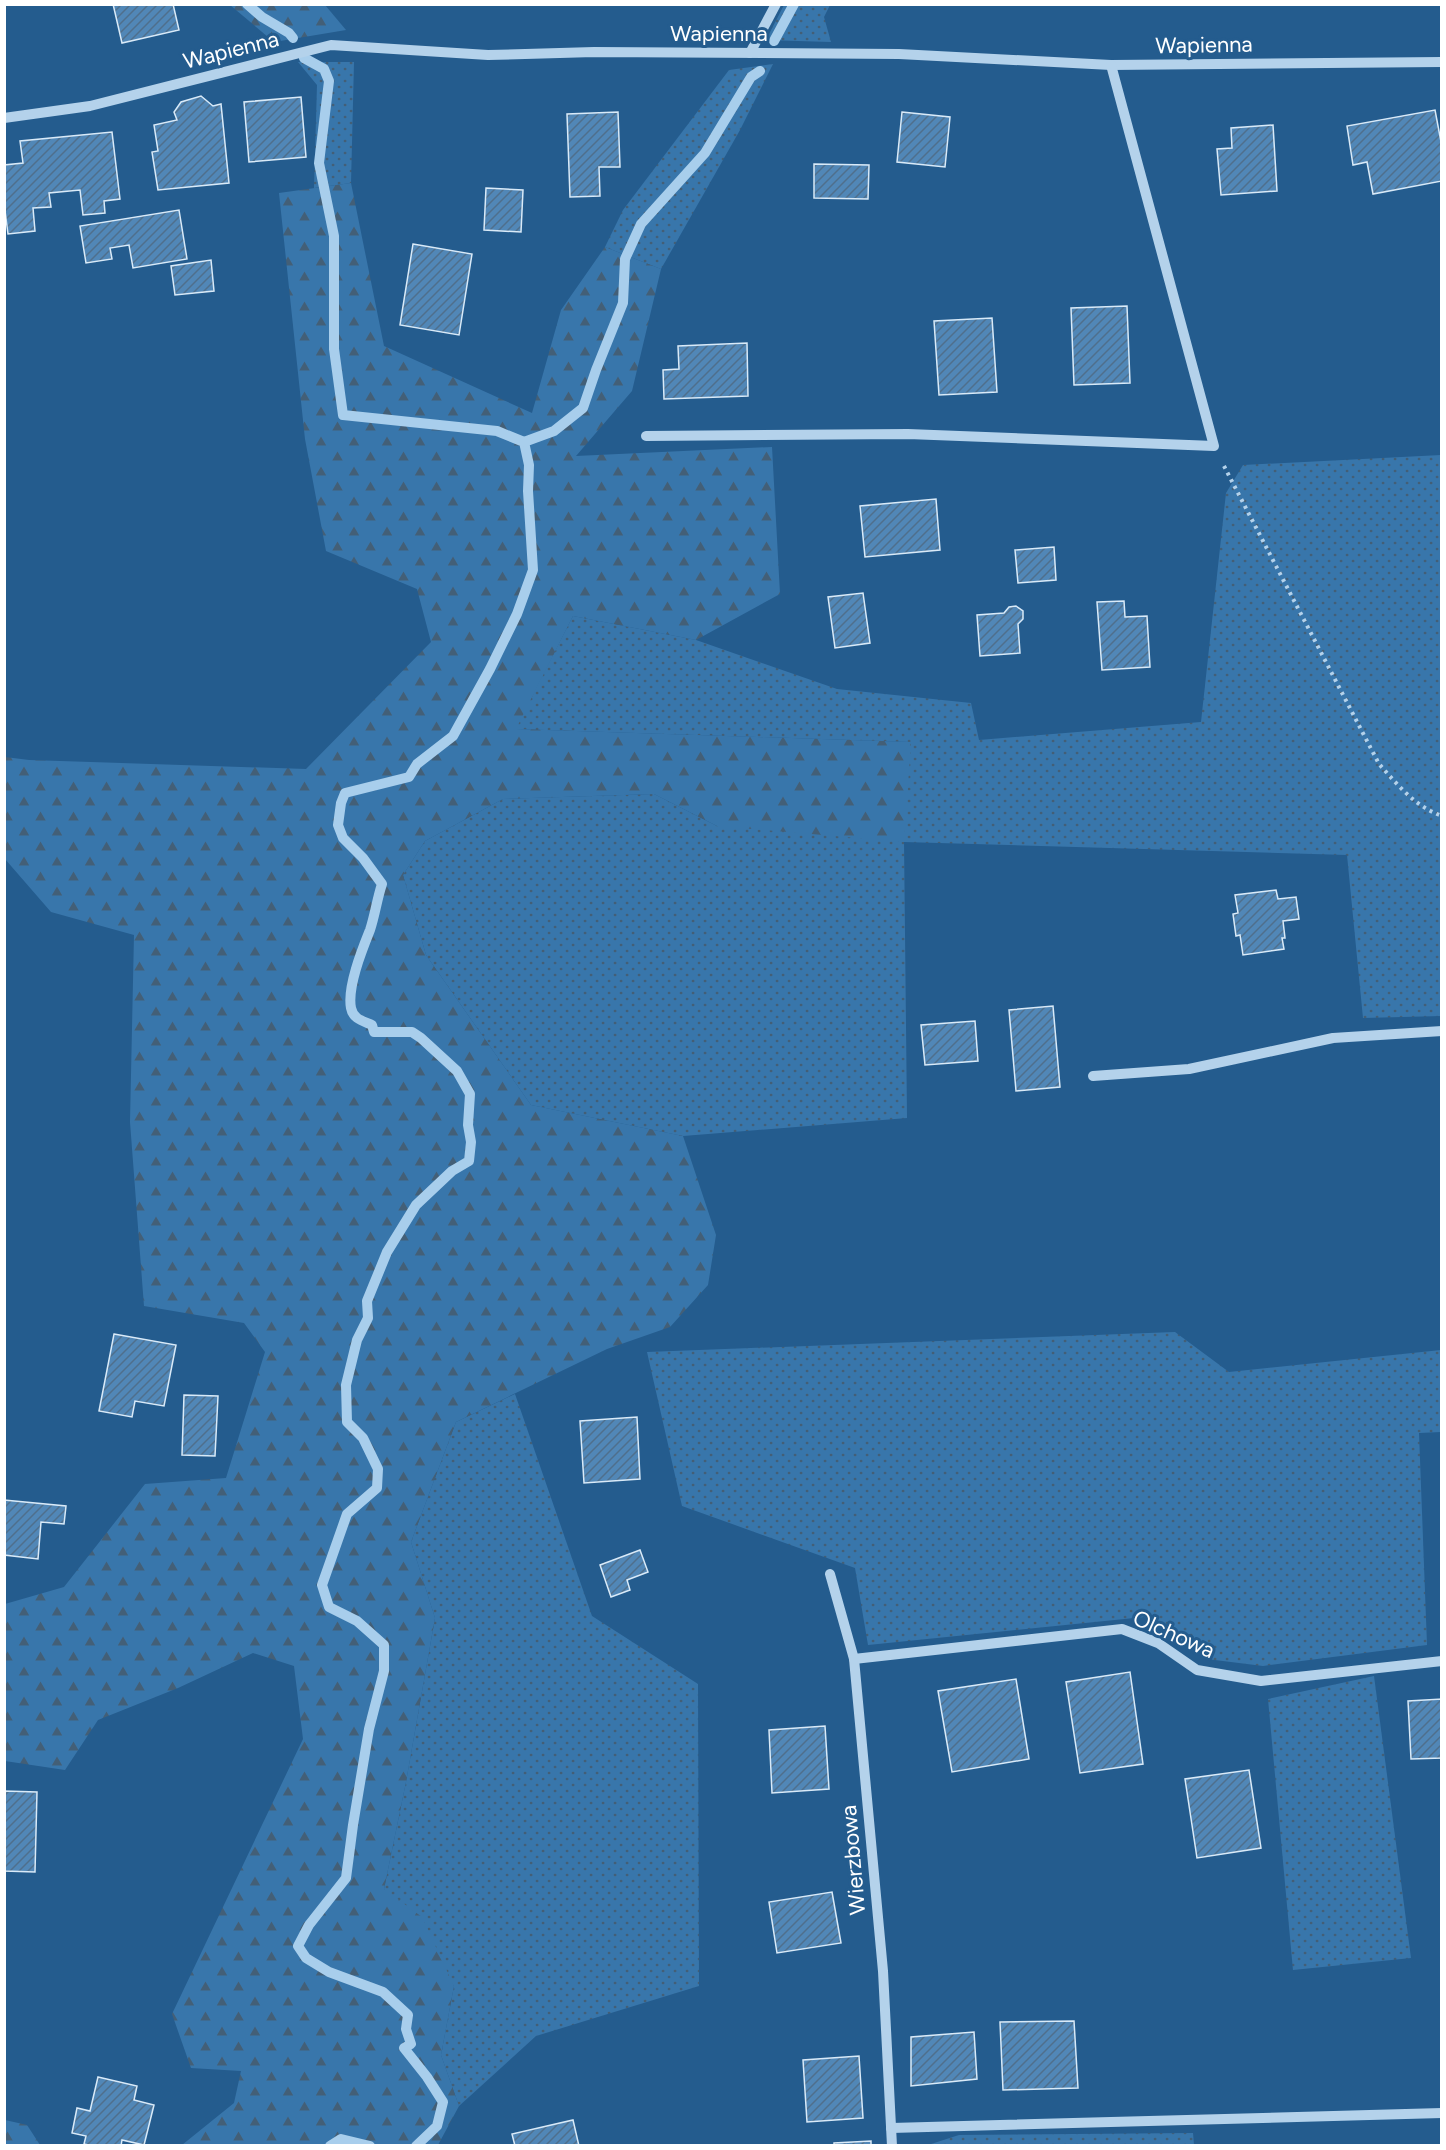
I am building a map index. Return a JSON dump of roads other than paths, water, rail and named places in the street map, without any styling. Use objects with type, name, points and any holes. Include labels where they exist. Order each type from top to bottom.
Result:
[{"type":"street","points":[[750,53],[776,4]]},
{"type":"street","name":"Wapienna","points":[[4,118],[90,105],[331,45],[488,55],[594,52],[899,54],[1111,65],[1442,62]]},
{"type":"street","points":[[646,436],[908,434],[1214,446],[1111,65]]},
{"type":"street","points":[[1093,1077],[1190,1069],[1334,1038],[1442,1030]]},
{"type":"street","name":"Wierzbowa","points":[[830,1574],[854,1659],[883,1971],[892,2145]]},
{"type":"street","name":"Olchowa","points":[[854,1659],[1122,1629],[1158,1643],[1197,1670],[1261,1681],[1442,1661]]},
{"type":"street","points":[[891,2127],[1442,2113]]},
{"type":"waterway","points":[[247,4],[293,38]]},
{"type":"waterway","points":[[774,41],[794,4]]},
{"type":"waterway","points":[[304,58],[324,69],[329,81],[319,163],[334,236],[334,349],[343,415],[497,431],[524,442],[529,465],[528,491],[533,570],[517,614],[490,669],[453,736],[417,764],[409,777],[345,793],[338,825],[343,838],[363,858],[382,884],[372,924],[353,979],[350,999],[352,1012],[359,1019],[372,1025],[374,1032],[412,1032],[421,1038],[457,1071],[470,1094],[469,1161],[452,1171],[416,1205],[387,1252],[367,1301],[368,1318],[357,1340],[346,1385],[347,1422],[363,1438],[378,1469],[377,1488],[347,1514],[322,1585],[329,1607],[357,1621],[384,1645],[384,1671],[369,1729],[346,1878],[309,1925],[298,1946],[306,1958],[329,1972],[383,1992],[408,2015],[406,2029],[411,2044],[404,2048],[443,2102],[437,2126],[416,2146]]},
{"type":"waterway","points":[[524,442],[554,431],[583,408],[623,303],[625,259],[641,224],[705,153],[751,77],[760,71]]},
{"type":"waterway","points":[[330,2146],[341,2139],[370,2146]]}]
